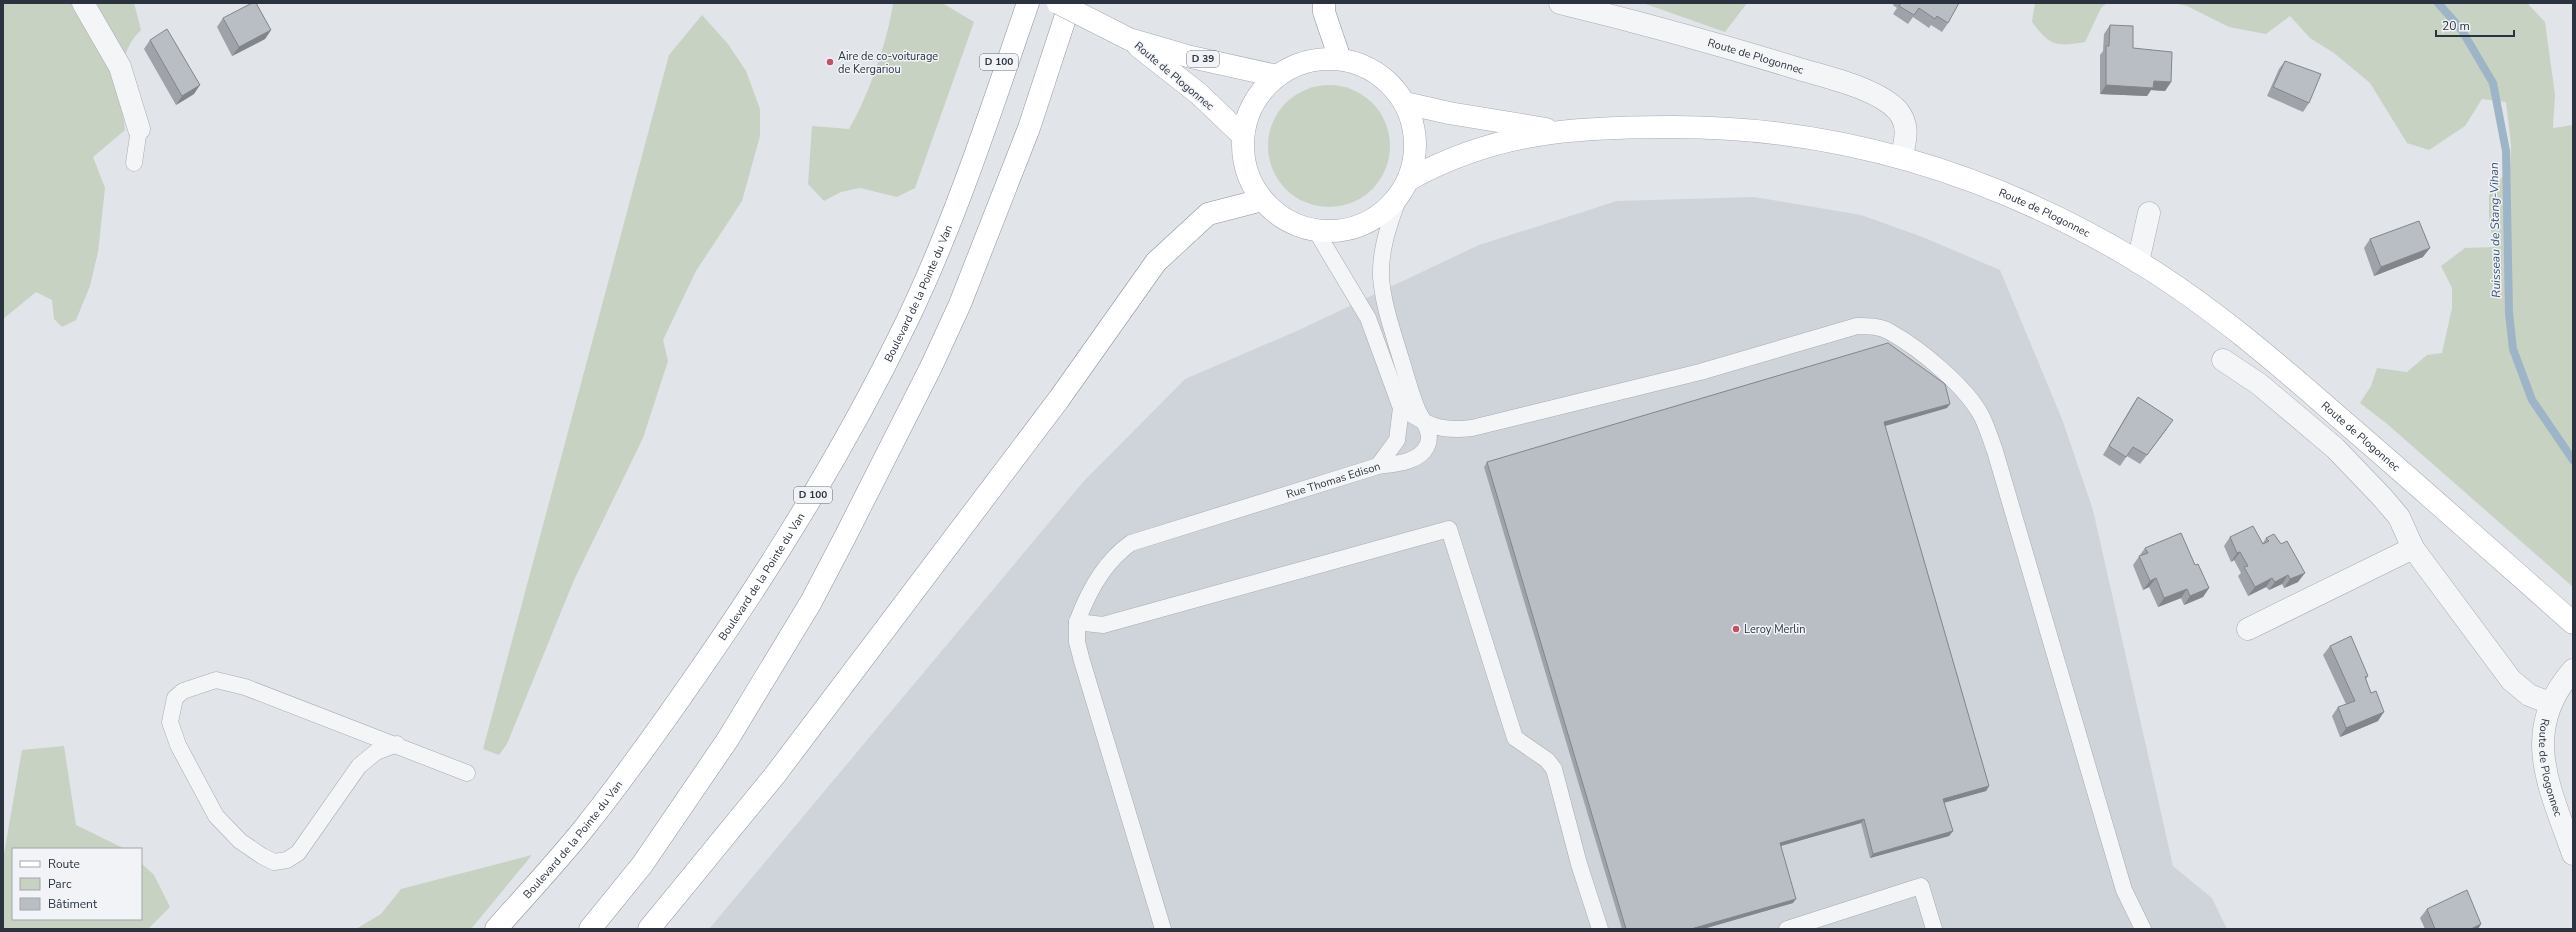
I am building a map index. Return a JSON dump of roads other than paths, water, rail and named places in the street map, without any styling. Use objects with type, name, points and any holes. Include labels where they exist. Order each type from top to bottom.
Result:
[{"type":"main road","name":"D 100","points":[[987,121],[1011,3]]},
{"type":"main road","name":"Boulevard de la Pointe du Van","points":[[496,929],[585,828],[636,760],[786,542],[833,460],[906,322],[939,248],[987,121],[1028,3]]},
{"type":"main road","name":"D 39","points":[[1058,3],[1129,39]]},
{"type":"main road","points":[[590,929],[642,865],[728,740],[811,602],[845,537],[931,367],[960,304],[1029,128],[1070,3]]},
{"type":"main road","points":[[1324,3],[1324,12],[1340,59]]},
{"type":"main road","name":"Route de Plogonnec","points":[[1129,39],[1190,57],[1277,76]]},
{"type":"main road","name":"Route de Plogonnec","points":[[1129,39],[1199,94],[1243,136]]},
{"type":"main road","points":[[1320,59],[1340,59],[1368,68],[1389,82],[1405,103],[1414,127],[1416,153],[1410,179],[1398,200],[1381,215],[1361,226],[1339,232],[1316,231],[1296,226],[1277,215],[1262,200],[1248,174],[1244,159],[1243,136],[1249,113],[1260,92],[1277,76],[1298,65],[1320,59]]},
{"type":"main road","name":"Route de Plogonnec","points":[[1405,103],[1449,113],[1557,130]]},
{"type":"main road","name":"Route de Plogonnec","points":[[1410,179],[1440,162],[1476,149],[1557,130],[1627,127],[1755,129],[1814,137],[1902,157],[1954,174],[2026,203],[2098,238],[2138,262],[2219,317],[2260,350],[2573,623]]},
{"type":"main road","points":[[649,929],[775,775],[1059,399],[1156,262],[1208,214],[1262,200]]},
{"type":"street","points":[[82,3],[120,67],[139,129]]},
{"type":"street","name":"Route de Plogonnec","points":[[1560,3],[1709,40],[1842,82],[1876,95],[1898,111],[1905,121],[1907,132],[1902,157]]},
{"type":"street","points":[[2138,262],[2149,213]]},
{"type":"street","name":"Route de Plogonnec","points":[[2223,360],[2260,384],[2352,464],[2399,517],[2413,548],[2511,680],[2529,695],[2550,703]]},
{"type":"street","points":[[2248,629],[2413,548]]},
{"type":"street","name":"Route de Plogonnec","points":[[2573,670],[2550,703],[2543,737],[2547,784],[2573,854]]},
{"type":"lane","points":[[134,163],[139,129]]},
{"type":"lane","points":[[1378,466],[1400,463],[1415,458],[1427,446],[1429,437],[1425,424],[1416,407],[1387,311],[1381,276],[1388,226],[1398,200]]},
{"type":"lane","name":"Rue Thomas Edison","points":[[1077,622],[1084,604],[1108,565],[1131,543],[1378,466],[1397,440],[1401,408],[1368,318],[1316,231]]},
{"type":"lane","points":[[1401,408],[1425,424],[1452,430],[1472,428],[1700,372],[1857,326],[1874,326],[1890,332],[1951,376],[1982,416],[1995,451],[2124,890],[2142,929]]},
{"type":"lane","points":[[1163,929],[1082,661],[1077,642],[1077,622],[1102,625],[1449,529],[1515,738],[1547,760],[1554,769],[1579,864],[1600,929]]},
{"type":"lane","points":[[397,744],[376,752],[359,766],[298,853],[287,860],[274,862],[240,841],[216,816],[178,745],[170,722],[171,712],[175,698],[183,690],[216,680],[245,687],[397,744],[467,773]]},
{"type":"lane","points":[[1787,929],[1921,886],[1934,929]]},
{"type":"waterway","name":"Ruisseau de Stang-Vihan","points":[[2438,3],[2461,29],[2493,83],[2506,151],[2509,313],[2513,349],[2532,400],[2573,460]]},
{"type":"place","name":"Aire de co-voiturage de Kergariou","points":[[830,62]]},
{"type":"place","name":"Leroy Merlin","points":[[1736,629]]}]
